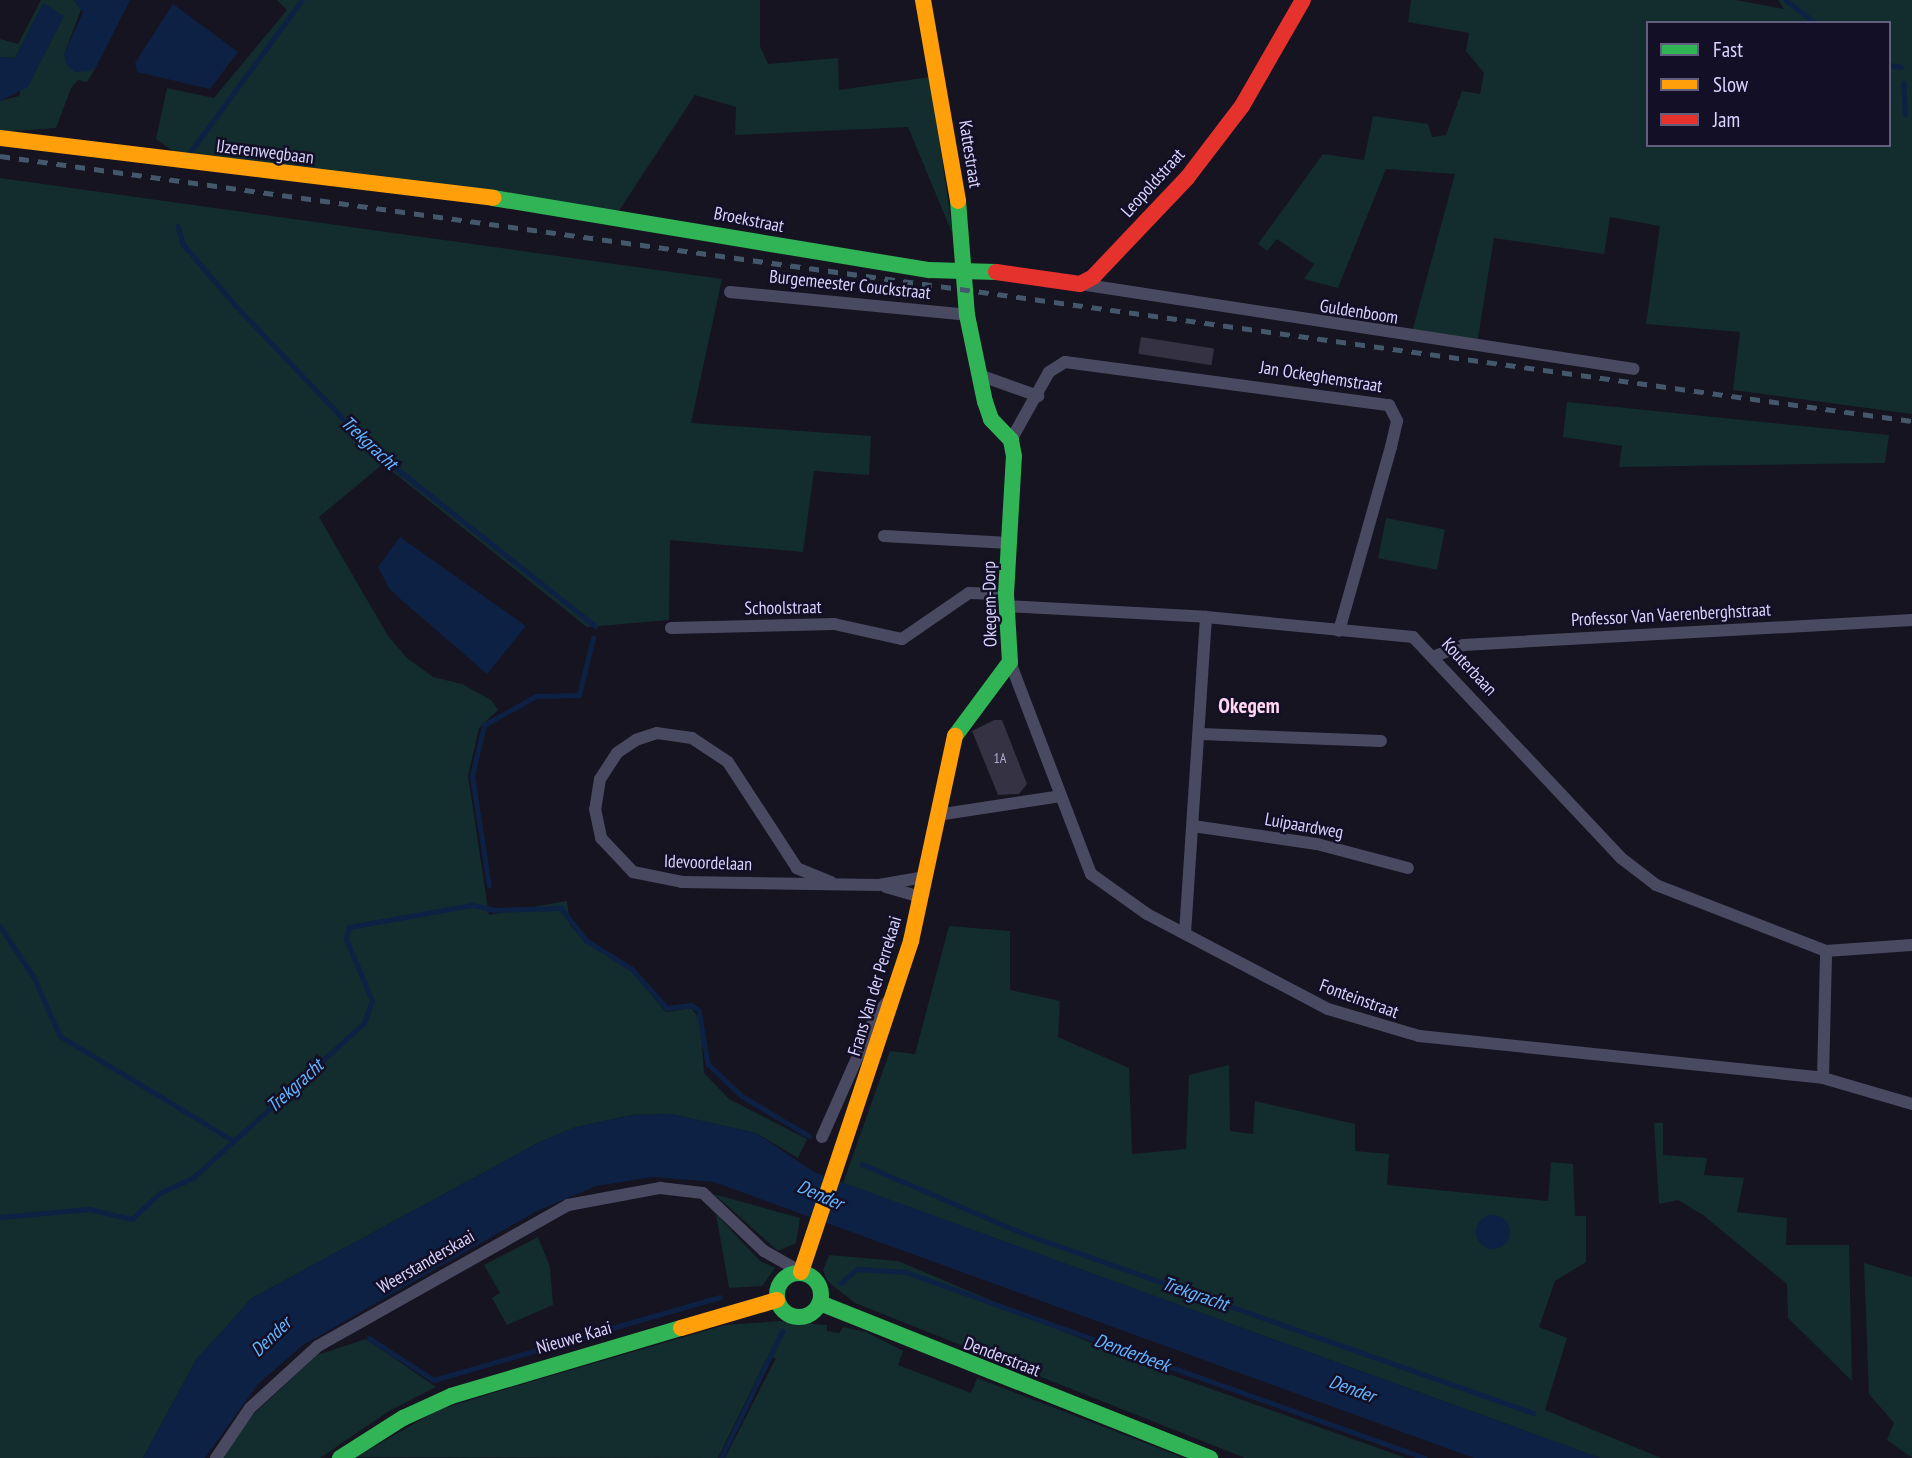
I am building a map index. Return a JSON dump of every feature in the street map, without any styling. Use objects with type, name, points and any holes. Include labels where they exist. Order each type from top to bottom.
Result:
[{"type":"main road","name":"Kattestraat","points":[[923,0],[966,271],[967,315]]},
{"type":"main road","name":"Leopoldstraat","points":[[1080,284],[1093,277],[1187,178],[1242,106],[1303,0]]},
{"type":"main road","name":"IJzerenwegbaan","points":[[0,138],[525,204]]},
{"type":"main road","name":"Broekstraat","points":[[525,204],[826,255],[966,271]]},
{"type":"main road","points":[[966,271],[1080,284]]},
{"type":"main road","points":[[967,315],[991,419],[1011,440]]},
{"type":"main road","name":"Okegem-Dorp","points":[[956,729],[1010,662],[1006,600],[1011,440]]},
{"type":"main road","name":"Frans Van der Perrekaai","points":[[801,1272],[893,996],[921,897],[956,729]]},
{"type":"main road","points":[[801,1272],[818,1283],[820,1303],[797,1317],[777,1300],[782,1280],[801,1272]]},
{"type":"main road","name":"Nieuwe Kaai","points":[[340,1458],[402,1418],[451,1396],[777,1300]]},
{"type":"main road","name":"Denderstraat","points":[[820,1303],[1210,1458]]},
{"type":"street","name":"Guldenboom","points":[[1080,284],[1634,369]]},
{"type":"street","name":"Burgemeester Couckstraat","points":[[730,292],[967,315]]},
{"type":"street","name":"Jan Ockeghemstraat","points":[[1038,396],[1056,365],[1133,368],[1389,405],[1397,421],[1339,631]]},
{"type":"street","points":[[979,375],[1038,396],[1011,440]]},
{"type":"street","name":"Okegem-Dorp","points":[[884,536],[1009,542]]},
{"type":"street","name":"Schoolstraat","points":[[671,628],[834,624],[902,639],[970,593],[1006,600]]},
{"type":"street","name":"Kouterbaan","points":[[1006,600],[1413,637],[1435,656],[1621,858],[1656,885],[1826,951],[1912,945]]},
{"type":"street","points":[[1185,933],[1201,734],[1206,617]]},
{"type":"street","name":"Professor Van Vaerenberghstraat","points":[[1435,656],[1463,645],[1912,620]]},
{"type":"street","name":"Fonteinstraat","points":[[1010,662],[1091,874],[1147,915],[1328,1009],[1374,1026],[1419,1036],[1823,1078],[1912,1104]]},
{"type":"street","name":"Idevoordelaan","points":[[831,882],[797,868],[728,762],[692,738],[657,733],[636,740],[617,753],[600,779],[595,809],[601,838],[633,872],[682,882],[831,882],[879,885],[921,897]]},
{"type":"street","points":[[1201,734],[1381,741]]},
{"type":"street","points":[[937,815],[1061,796]]},
{"type":"street","name":"Luipaardweg","points":[[1194,826],[1318,844],[1408,868]]},
{"type":"street","name":"Idevoordelaan","points":[[879,885],[925,877]]},
{"type":"street","points":[[1823,1078],[1826,951]]},
{"type":"street","name":"Frans Van der Perrekaai","points":[[822,1137],[877,1013],[893,996]]},
{"type":"street","name":"Weerstanderskaai","points":[[216,1458],[250,1408],[293,1364],[440,1273],[568,1205],[620,1192],[703,1193],[764,1251],[801,1272]]},
{"type":"green space","points":[[41,0],[73,0],[82,7],[64,54],[83,69],[96,67],[87,82],[78,80],[71,88],[56,128],[0,132],[0,101],[19,96],[43,4],[15,58],[0,57],[0,39],[18,44]]},
{"type":"green space","points":[[277,0],[760,0],[760,46],[768,64],[838,58],[839,90],[930,77],[953,235],[908,127],[735,135],[736,107],[695,95],[618,212],[183,158],[156,139],[167,88],[214,98],[287,10]]},
{"type":"green space","points":[[1411,0],[1736,0],[1784,9],[1778,0],[1912,0],[1912,414],[1733,390],[1740,332],[1646,324],[1660,226],[1610,217],[1604,254],[1494,238],[1477,344],[1412,332],[1455,174],[1386,169],[1338,288],[1304,279],[1314,264],[1277,239],[1267,251],[1258,244],[1323,154],[1364,160],[1373,116],[1428,124],[1432,137],[1446,135],[1462,91],[1480,94],[1484,73],[1466,51],[1469,33],[1408,22]]},
{"type":"green space","points":[[0,178],[722,279],[691,423],[871,436],[869,475],[814,471],[803,552],[670,540],[669,620],[587,627],[383,464],[319,517],[388,636],[407,658],[433,677],[462,684],[491,700],[498,710],[479,728],[468,776],[489,915],[567,901],[570,925],[583,940],[632,972],[666,1012],[691,1008],[700,1019],[704,1073],[729,1099],[807,1139],[798,1158],[756,1133],[671,1114],[631,1115],[573,1128],[538,1143],[252,1298],[196,1360],[143,1458],[0,1458]]},
{"type":"green space","points":[[1567,402],[1889,435],[1885,463],[1619,467],[1622,446],[1563,437]]},
{"type":"green space","points":[[1386,518],[1445,529],[1437,570],[1378,558]]},
{"type":"green space","points":[[949,926],[1010,931],[1010,990],[1060,1001],[1058,1037],[1129,1068],[1132,1154],[1186,1149],[1189,1075],[1229,1065],[1230,1131],[1253,1134],[1255,1101],[1355,1124],[1355,1151],[1389,1154],[1387,1185],[1548,1201],[1551,1162],[1573,1164],[1575,1216],[1586,1216],[1586,1262],[1555,1281],[1539,1327],[1567,1338],[1545,1410],[1661,1458],[1600,1458],[843,1183],[890,1051],[915,1054]]},
{"type":"green space","points":[[1654,1123],[1663,1123],[1663,1155],[1707,1158],[1704,1175],[1744,1178],[1737,1212],[1787,1218],[1786,1245],[1849,1245],[1852,1381],[1788,1318],[1787,1284],[1703,1215],[1678,1200],[1659,1204]]},
{"type":"green space","points":[[714,1194],[800,1218],[796,1243],[778,1251]]},
{"type":"green space","points":[[716,1214],[760,1261],[775,1268],[762,1286],[729,1288]]},
{"type":"green space","points":[[538,1237],[550,1267],[553,1305],[507,1325],[492,1298],[500,1293],[484,1265]]},
{"type":"green space","points":[[829,1255],[898,1261],[1141,1364],[1406,1458],[1245,1458],[855,1303],[827,1281],[823,1270]]},
{"type":"green space","points":[[1864,1263],[1912,1277],[1912,1458],[1887,1440],[1894,1423],[1869,1394]]},
{"type":"green space","points":[[781,1321],[827,1325],[827,1331],[839,1333],[843,1327],[866,1332],[903,1351],[898,1365],[971,1393],[977,1378],[1184,1458],[725,1458],[776,1358],[767,1358],[718,1458],[356,1457],[438,1410],[725,1325]]},
{"type":"green space","points":[[366,1339],[436,1387],[389,1411],[320,1458],[222,1458],[242,1425],[317,1355]]},
{"type":"water","points":[[73,0],[130,0],[96,67],[89,71],[75,72],[66,64],[64,54],[83,12]]},
{"type":"water","points":[[43,3],[64,16],[28,87],[0,101],[0,57],[15,58]]},
{"type":"water","points":[[173,4],[238,52],[210,89],[137,72],[135,63]]},
{"type":"water","points":[[400,537],[526,626],[487,674],[390,590],[378,567]]},
{"type":"water","name":"Dender","points":[[671,1114],[756,1133],[814,1172],[1600,1458],[1474,1458],[714,1182],[653,1177],[596,1186],[537,1211],[303,1345],[258,1384],[205,1458],[143,1458],[196,1360],[252,1298],[538,1143],[573,1128],[631,1115]]},
{"type":"water","points":[[1493,1215],[1505,1220],[1510,1232],[1505,1244],[1493,1249],[1481,1244],[1476,1232],[1481,1220]]},
{"type":"building","points":[[1141,337],[1214,349],[1211,365],[1138,354]]},
{"type":"building","points":[[994,720],[1002,720],[1027,784],[1019,794],[998,795],[972,731]]},
{"type":"waterway","name":"Trekgracht","points":[[188,155],[302,0]]},
{"type":"waterway","points":[[1786,0],[1812,21]]},
{"type":"waterway","points":[[1891,65],[1901,67]]},
{"type":"waterway","points":[[1904,83],[1905,114]]},
{"type":"waterway","name":"Trekgracht","points":[[178,226],[183,244],[237,307],[372,449],[595,626]]},
{"type":"waterway","name":"Trekgracht","points":[[489,886],[472,776],[484,725],[536,696],[579,695],[593,638]]},
{"type":"waterway","name":"Trekgracht","points":[[0,1217],[89,1209],[132,1219],[160,1193],[194,1177],[364,1023],[372,1001],[346,939],[349,927],[473,905],[494,910],[561,908],[586,940],[632,969],[667,1008],[691,1005],[699,1010],[708,1064],[742,1096],[809,1136]]},
{"type":"waterway","points":[[0,926],[34,977],[60,1036],[234,1141]]},
{"type":"waterway","name":"Trekgracht","points":[[862,1164],[1022,1233],[1533,1413]]},
{"type":"waterway","name":"Denderbeek","points":[[841,1283],[857,1269],[906,1272],[1425,1458]]},
{"type":"waterway","points":[[612,1328],[720,1297]]},
{"type":"waterway","points":[[721,1458],[782,1331]]},
{"type":"waterway","points":[[369,1338],[434,1380],[599,1332]]},
{"type":"railway","points":[[0,156],[1912,421]]},
{"type":"traffic: fast","points":[[493,198],[929,270],[996,272]]},
{"type":"traffic: fast","points":[[955,736],[1010,662],[1006,594],[1014,456],[1011,440],[991,419],[985,402],[967,315],[958,201]]},
{"type":"traffic: fast","points":[[799,1273],[808,1274],[815,1279],[820,1286],[821,1295],[820,1304],[815,1311],[808,1316],[799,1317],[790,1316],[783,1311],[778,1304],[777,1295],[778,1286],[783,1279],[790,1274],[799,1273]]},
{"type":"traffic: fast","points":[[820,1303],[1210,1458]]},
{"type":"traffic: fast","points":[[340,1458],[403,1418],[451,1396],[681,1328]]},
{"type":"traffic: slow","points":[[923,0],[958,201]]},
{"type":"traffic: slow","points":[[0,138],[493,198]]},
{"type":"traffic: slow","points":[[801,1272],[911,941],[955,736]]},
{"type":"traffic: slow","points":[[681,1328],[777,1300]]},
{"type":"traffic: jam","points":[[996,272],[1080,284],[1093,277],[1187,178],[1242,106],[1303,0]]},
{"type":"district","name":"Okegem","points":[[1249,706]]}]
